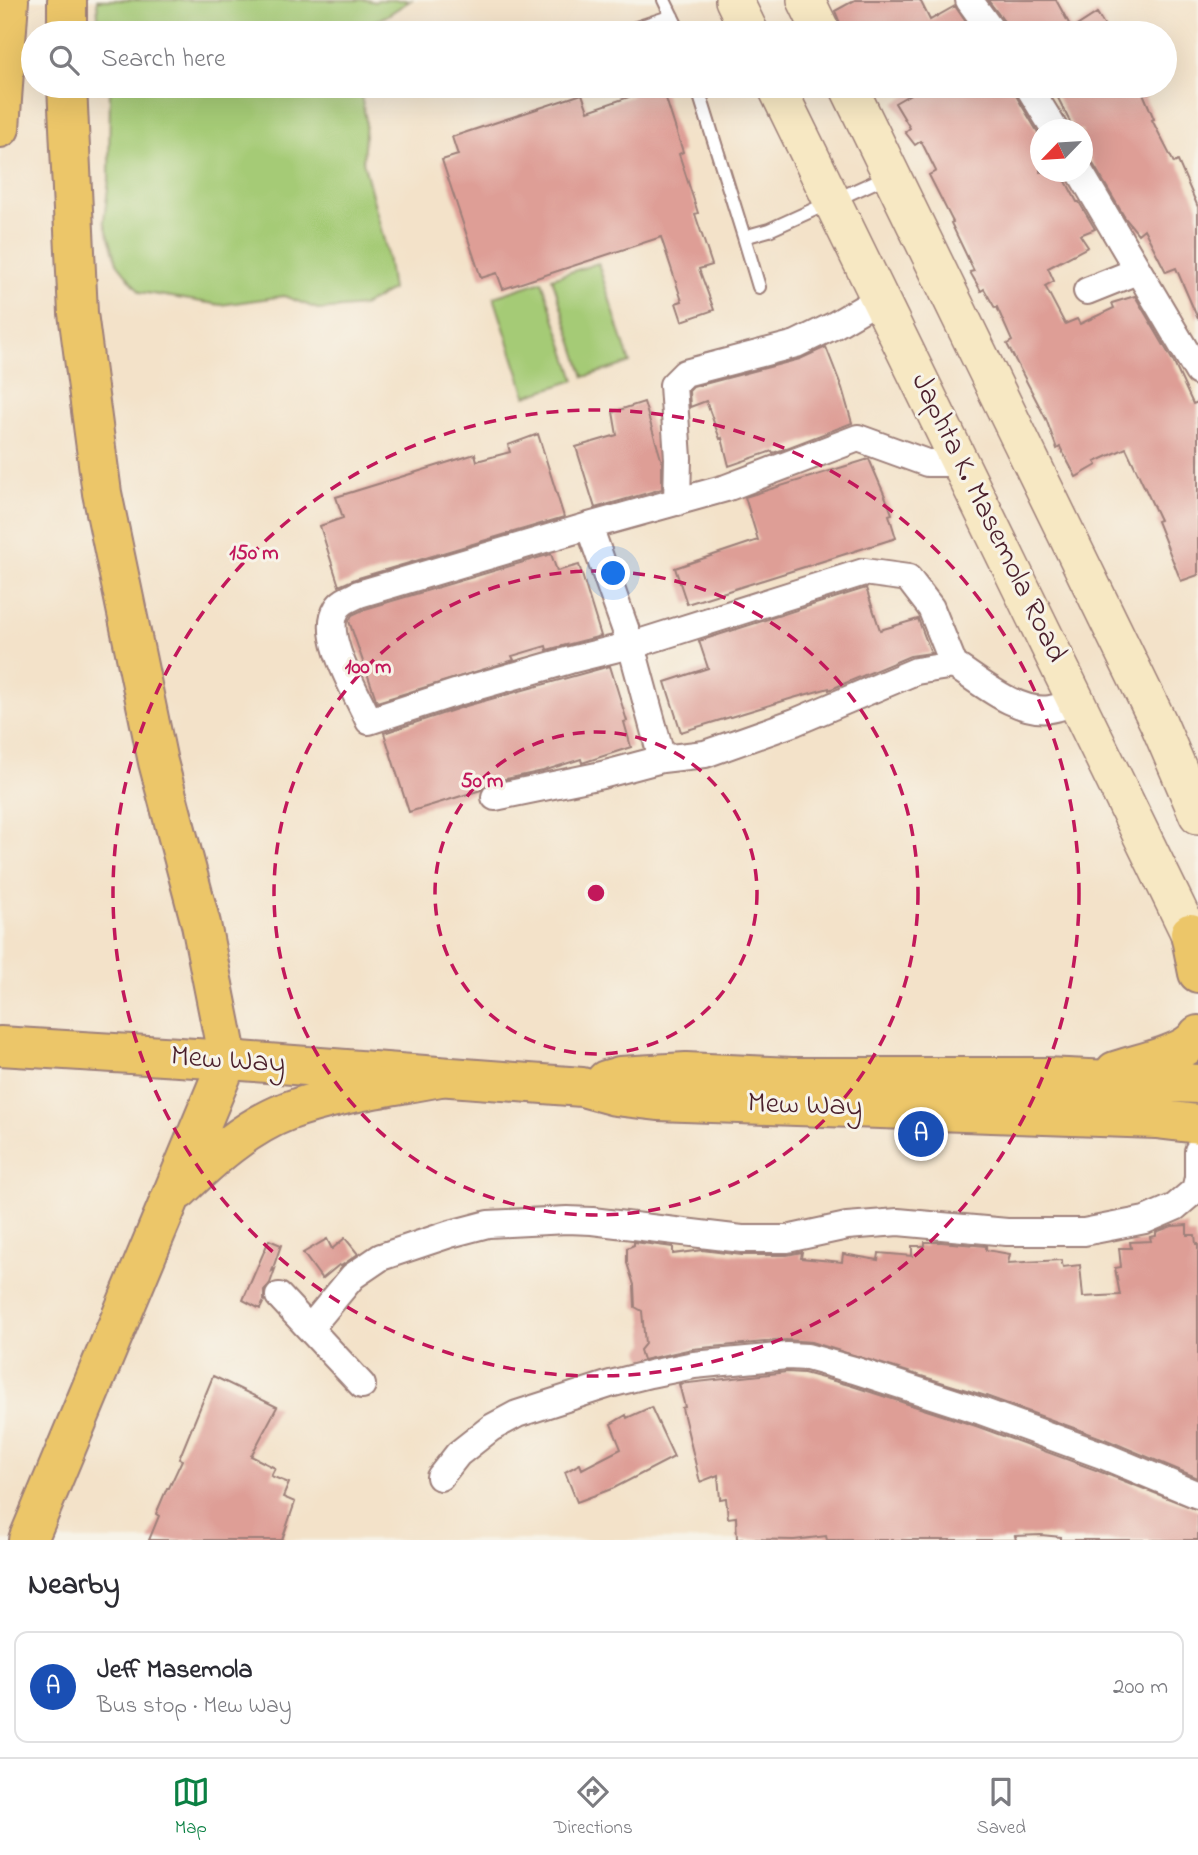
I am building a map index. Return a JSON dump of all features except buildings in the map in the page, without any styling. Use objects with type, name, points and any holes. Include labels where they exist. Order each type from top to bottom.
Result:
[{"type":"main road","points":[[0,128],[9,0]]},
{"type":"main road","points":[[67,0],[67,21]]},
{"type":"main road","points":[[734,0],[744,21]]},
{"type":"main road","points":[[806,0],[816,21]]},
{"type":"main road","points":[[28,1540],[228,1060],[201,924],[158,762],[102,492],[78,313],[67,98]]},
{"type":"main road","name":"Japhta K. Masemola Road","points":[[782,98],[1194,942]]},
{"type":"main road","points":[[854,98],[1158,722],[1198,815]]},
{"type":"main road","points":[[1194,942],[1198,973]]},
{"type":"main road","points":[[1093,1080],[1139,1062],[1171,1054],[1194,1041],[1198,1035]]},
{"type":"main road","name":"Mew Way","points":[[10,1047],[228,1060],[582,1087],[615,1096],[658,1101],[1100,1117],[1198,1124]]},
{"type":"main road","name":"Mew Way","points":[[582,1087],[620,1076],[686,1072],[792,1077],[985,1076],[1198,1084]]},
{"type":"main road","points":[[170,1199],[198,1171],[227,1148],[256,1127],[287,1111],[440,1077]]},
{"type":"street","points":[[969,0],[984,21]]},
{"type":"street","points":[[1035,98],[1048,119]]},
{"type":"street","points":[[1086,182],[1198,372]]},
{"type":"street","points":[[1087,291],[1137,271]]},
{"type":"street","points":[[677,502],[678,458],[673,385],[678,377],[796,344],[881,298]]},
{"type":"street","points":[[960,463],[927,463],[858,438],[726,488],[359,594],[343,602],[337,608],[333,619],[333,630],[342,661],[369,721],[473,687],[631,645],[864,572],[908,578],[930,608],[954,665],[1020,704],[1048,709],[1077,702]]},
{"type":"street","points":[[589,526],[631,645],[662,759]]},
{"type":"street","points":[[495,797],[589,778],[662,759],[705,754],[746,741],[916,671],[954,665]]},
{"type":"street","points":[[310,1328],[363,1267],[382,1256],[488,1224],[567,1220],[680,1244],[724,1238],[787,1239],[847,1226],[898,1222],[1006,1232],[1084,1233],[1145,1220],[1175,1207],[1195,1190],[1198,1151]]},
{"type":"street","points":[[279,1296],[362,1385]]},
{"type":"street","points":[[440,1477],[458,1454],[491,1428],[517,1414],[650,1374],[694,1365],[787,1356],[807,1357],[854,1370],[981,1411],[1102,1455],[1198,1495]]},
{"type":"lane","points":[[664,0],[674,21]]},
{"type":"lane","points":[[657,21],[672,16]]},
{"type":"lane","points":[[701,98],[759,287]]},
{"type":"lane","points":[[744,237],[769,230],[891,174]]},
{"type":"green space","points":[[97,0],[411,0],[375,21],[98,21]]},
{"type":"green space","points":[[110,98],[361,98],[366,120],[363,161],[386,248],[392,290],[363,306],[320,310],[284,296],[221,305],[140,292],[117,263],[104,221],[109,180]]},
{"type":"green space","points":[[598,263],[630,363],[584,377],[552,278]]},
{"type":"green space","points":[[542,281],[575,380],[526,396],[494,297]]},
{"type":"place","name":"Jeff Masemola","points":[[921,1134]]}]
